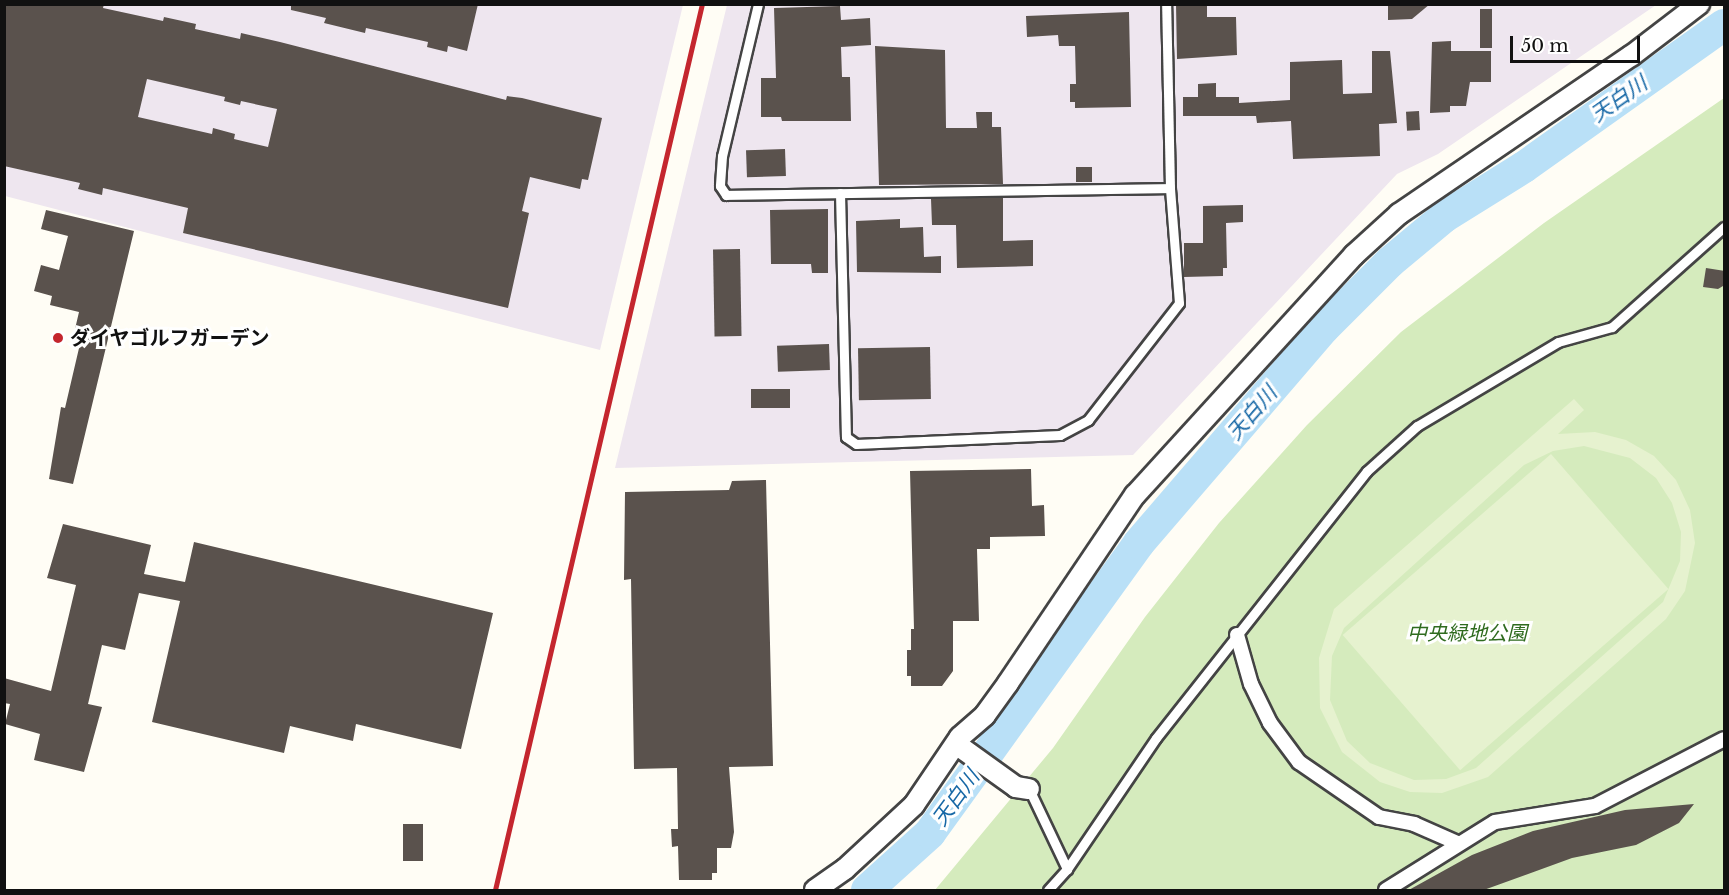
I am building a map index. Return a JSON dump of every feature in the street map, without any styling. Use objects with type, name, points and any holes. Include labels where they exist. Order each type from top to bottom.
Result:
[{"type":"street","points":[[815,891],[845,869],[914,805],[1008,684],[1135,495],[1354,255],[1400,214],[1631,56],[1699,4]]},
{"type":"street","points":[[1237,635],[1251,684],[1270,723],[1299,762],[1379,817],[1414,824],[1456,843]]},
{"type":"street","points":[[1386,891],[1456,843],[1495,822],[1595,806],[1725,739]]},
{"type":"street","points":[[960,746],[1022,788]]},
{"type":"lane","points":[[758,4],[722,156],[720,186],[726,195],[1170,188]]},
{"type":"lane","points":[[840,193],[846,437],[856,444],[1060,435],[1088,420],[1179,303],[1170,188],[1166,4]]},
{"type":"lane","points":[[1048,891],[1067,869],[1156,738],[1363,476],[1417,426],[1558,342],[1612,327],[1725,227]]},
{"type":"lane","points":[[1022,788],[1067,869]]},
{"type":"shaded area","points":[[4,5],[683,5],[600,350],[5,196]]},
{"type":"shaded area","points":[[727,5],[1656,5],[1438,154],[1397,174],[1133,455],[615,468]]},
{"type":"green space","name":"中央緑地公園","points":[[1724,98],[1724,890],[935,890],[1053,748],[1145,617],[1219,523],[1307,425],[1401,332],[1544,223]]},
{"type":"green space","points":[[1574,399],[1584,410],[1558,434],[1595,432],[1626,440],[1654,456],[1676,480],[1690,510],[1695,543],[1685,591],[1666,619],[1488,777],[1442,793],[1410,792],[1380,782],[1342,752],[1320,708],[1319,658],[1334,609]],"holes":[[[1584,446],[1630,458],[1656,478],[1672,503],[1681,532],[1680,561],[1663,602],[1476,768],[1446,779],[1414,780],[1370,763],[1347,741],[1330,700],[1332,656],[1344,628],[1524,465],[1553,451]]]},
{"type":"green space","points":[[1551,454],[1668,589],[1460,770],[1343,635]]},
{"type":"building","points":[[4,4],[104,4],[103,8],[163,21],[164,17],[196,24],[195,29],[240,39],[241,33],[506,100],[507,96],[522,98],[602,118],[588,180],[582,179],[580,189],[530,177],[522,211],[529,213],[508,308],[183,233],[188,208],[103,188],[102,195],[78,189],[80,183],[4,166]],"holes":[[[147,79],[225,97],[224,101],[240,105],[241,101],[277,109],[268,147],[234,139],[235,134],[213,128],[212,134],[138,117]]]},
{"type":"building","points":[[291,4],[478,4],[467,51],[448,46],[447,52],[427,47],[428,42],[366,28],[365,33],[324,23],[326,18],[291,10]]},
{"type":"building","points":[[1176,4],[1207,4],[1207,17],[1236,17],[1237,55],[1177,59]]},
{"type":"building","points":[[1388,4],[1430,4],[1412,19],[1388,20]]},
{"type":"building","points":[[840,6],[841,20],[870,18],[871,45],[841,47],[842,77],[850,77],[851,121],[782,121],[781,117],[761,117],[761,78],[776,78],[774,8]]},
{"type":"building","points":[[1480,9],[1492,9],[1492,48],[1480,48]]},
{"type":"building","points":[[1129,12],[1131,107],[1075,108],[1075,102],[1070,102],[1070,84],[1076,84],[1075,46],[1059,46],[1058,35],[1027,37],[1026,16]]},
{"type":"building","points":[[1451,41],[1451,51],[1491,51],[1491,82],[1470,82],[1466,106],[1450,106],[1450,112],[1430,113],[1432,42]]},
{"type":"building","points":[[875,46],[945,50],[946,128],[977,128],[976,112],[992,112],[992,127],[1001,127],[1003,184],[879,185]]},
{"type":"building","points":[[1372,51],[1390,51],[1397,123],[1379,124],[1380,156],[1293,159],[1291,121],[1257,123],[1256,116],[1183,116],[1183,97],[1198,97],[1198,84],[1216,83],[1216,97],[1239,97],[1239,103],[1290,100],[1290,62],[1342,60],[1343,94],[1372,93]]},
{"type":"building","points":[[1419,111],[1420,130],[1407,131],[1406,112]]},
{"type":"building","points":[[785,149],[786,176],[747,177],[746,150]]},
{"type":"building","points":[[1076,167],[1092,167],[1092,182],[1076,182]]},
{"type":"building","points":[[1003,197],[1003,241],[1033,240],[1033,266],[957,268],[956,225],[932,225],[931,199]]},
{"type":"building","points":[[1243,205],[1243,222],[1226,223],[1227,268],[1223,268],[1223,276],[1184,277],[1184,243],[1203,243],[1203,206]]},
{"type":"building","points":[[828,209],[828,273],[812,273],[811,264],[771,264],[770,210]]},
{"type":"building","points":[[46,210],[134,231],[73,484],[49,479],[61,407],[65,408],[83,331],[75,329],[79,312],[50,305],[52,296],[34,291],[41,265],[59,270],[68,236],[41,229]]},
{"type":"building","points":[[900,219],[900,228],[923,227],[924,257],[941,256],[941,273],[857,272],[856,221]]},
{"type":"building","points":[[713,249],[740,249],[742,336],[715,336]]},
{"type":"building","points":[[1706,268],[1725,271],[1723,286],[1718,289],[1703,287]]},
{"type":"building","points":[[829,344],[830,370],[778,372],[777,346]]},
{"type":"building","points":[[930,347],[931,399],[859,400],[858,348]]},
{"type":"building","points":[[751,389],[790,389],[790,408],[751,408]]},
{"type":"building","points":[[1031,469],[1032,506],[1044,505],[1045,536],[990,537],[990,549],[977,549],[979,621],[953,621],[953,671],[942,686],[911,686],[911,676],[907,676],[907,650],[911,650],[911,629],[914,629],[910,471]]},
{"type":"building","points":[[766,480],[773,766],[729,767],[734,832],[731,848],[717,848],[717,873],[712,873],[712,880],[679,880],[678,846],[672,847],[671,829],[678,829],[677,768],[634,769],[631,579],[624,580],[625,492],[729,490],[732,481]]},
{"type":"building","points":[[63,524],[151,545],[144,574],[185,582],[194,542],[493,613],[461,749],[356,724],[353,741],[290,726],[284,753],[152,722],[180,601],[139,593],[125,650],[102,645],[88,704],[102,707],[84,772],[34,760],[40,734],[5,724],[10,704],[4,703],[4,678],[51,691],[76,585],[47,578]]},
{"type":"building","points":[[1694,804],[1679,823],[1636,845],[1572,858],[1481,891],[1407,891],[1472,855],[1533,831],[1625,810]]},
{"type":"building","points":[[403,824],[423,824],[423,861],[403,861]]},
{"type":"waterway","name":"天白川","points":[[867,890],[930,833],[1139,543],[1324,328],[1390,262],[1444,217],[1524,167],[1724,25]]},
{"type":"railway","points":[[495,890],[702,4]]},
{"type":"place","name":"ダイヤゴルフガーデン","points":[[58,338]]}]
